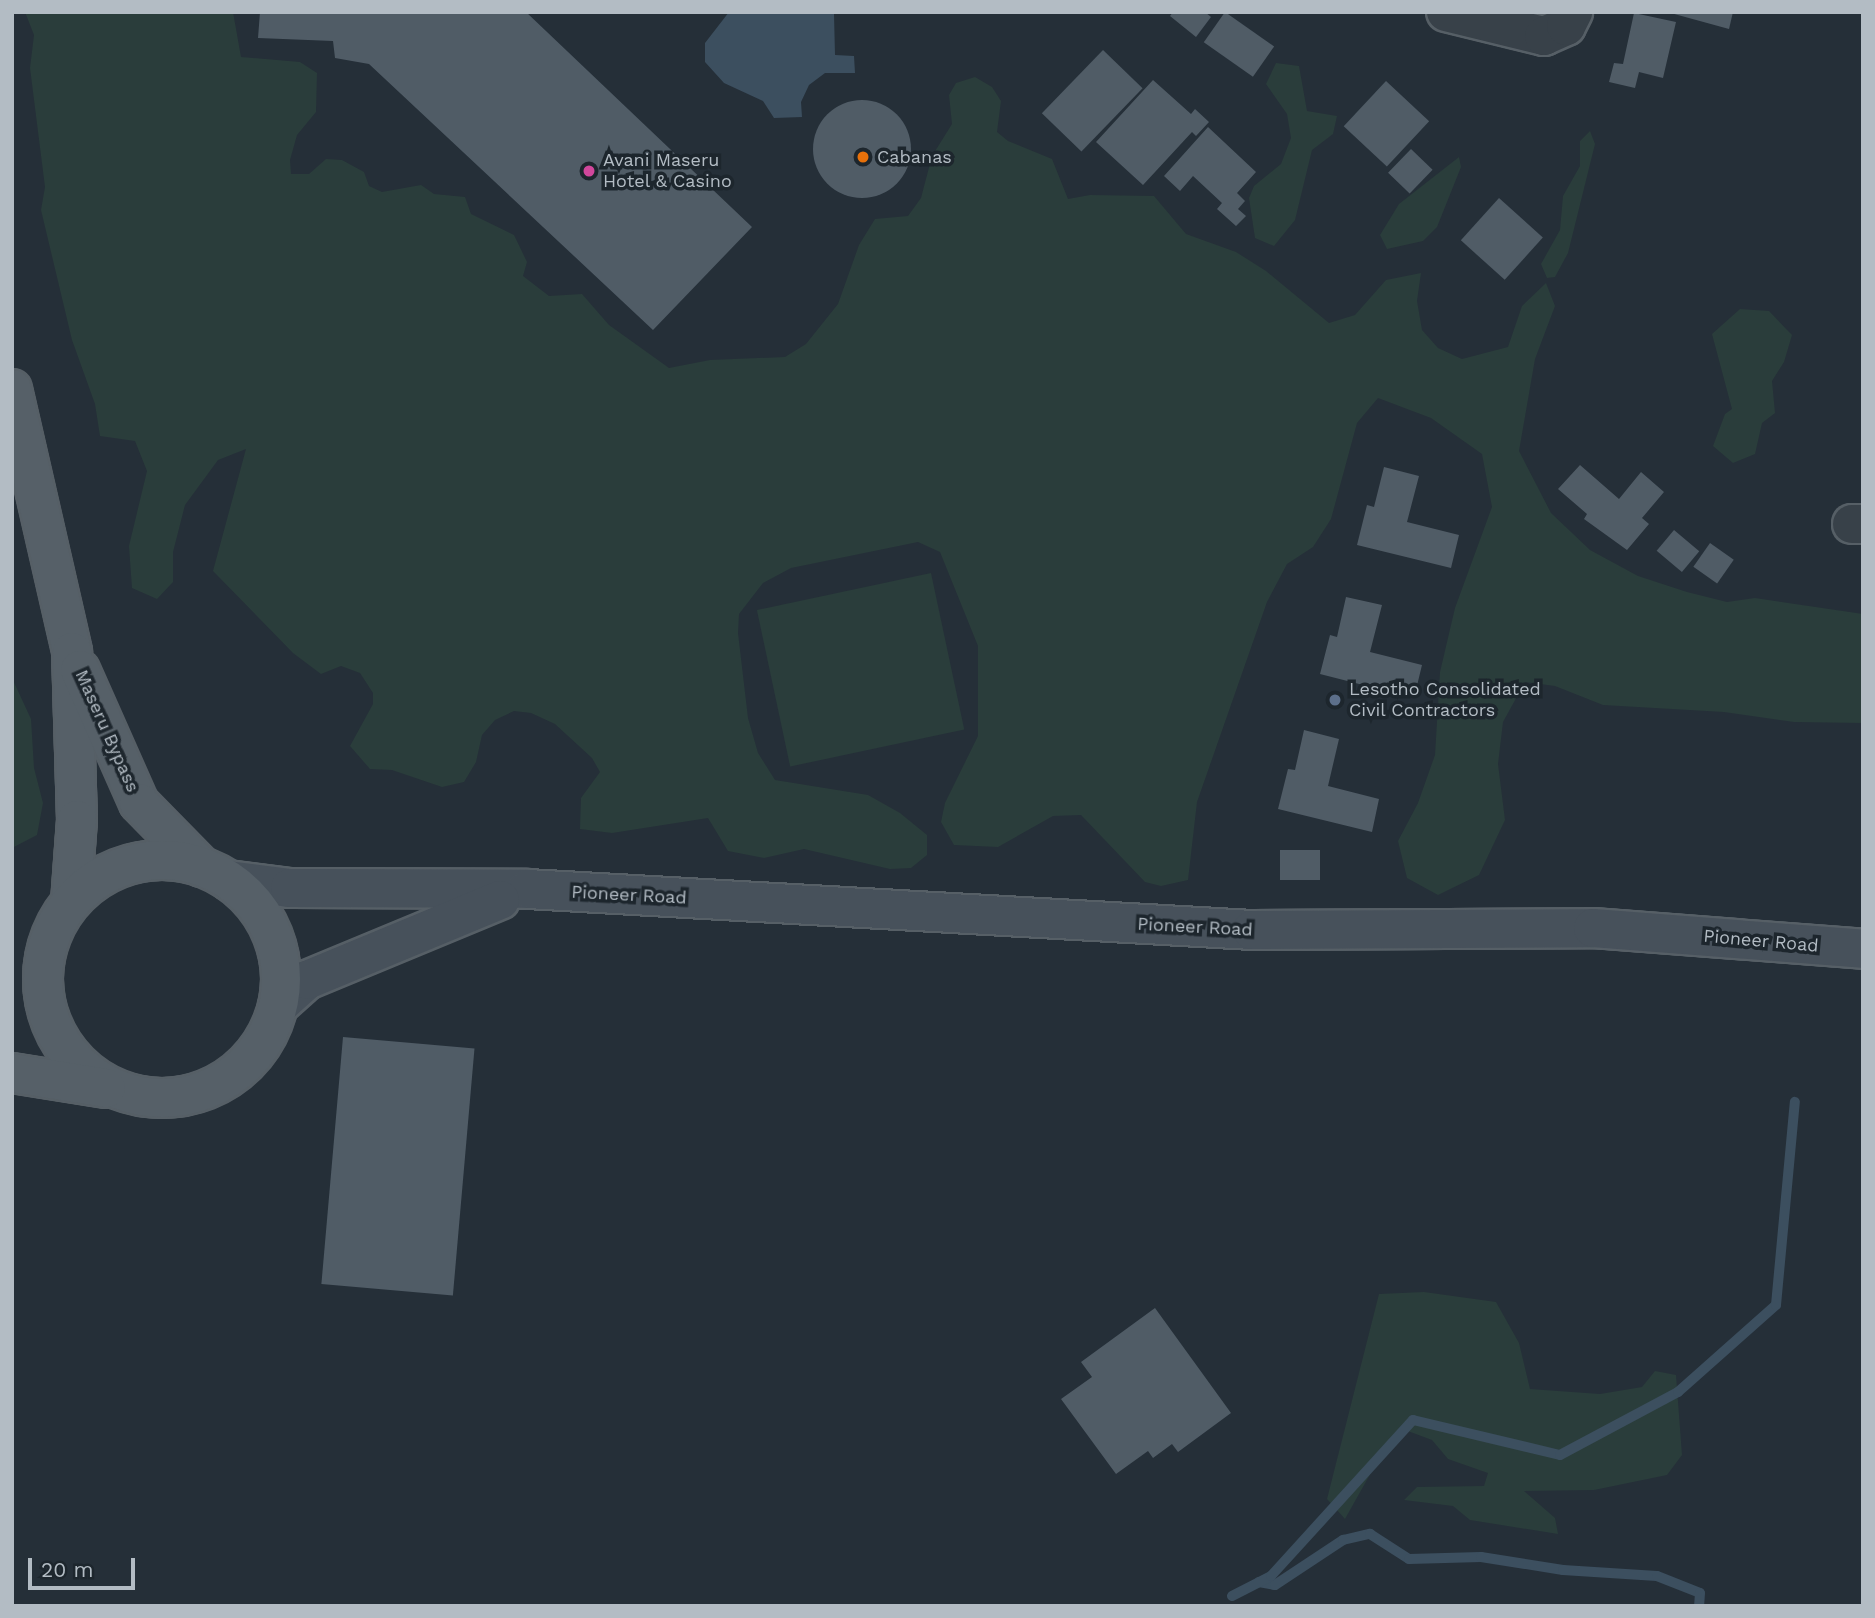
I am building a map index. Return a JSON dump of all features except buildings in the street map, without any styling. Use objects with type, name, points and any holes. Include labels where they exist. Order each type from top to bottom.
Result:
[{"type":"main road","points":[[12,389],[72,652]]},
{"type":"main road","name":"Maseru Bypass","points":[[72,652],[139,803],[158,828],[215,874]]},
{"type":"main road","name":"Maseru Bypass","points":[[71,901],[77,820],[72,652]]},
{"type":"main road","points":[[12,1073],[122,1091],[178,1097],[231,1076],[258,1049],[278,1006],[277,949],[266,922],[215,874],[145,861],[117,868],[71,901],[55,925],[45,952],[46,1009],[57,1036],[96,1078],[122,1091]]},
{"type":"main road","name":"Pioneer Road","points":[[215,874],[290,888],[527,889],[1252,930],[1593,928],[1863,949]]},
{"type":"main road","name":"Pioneer Road","points":[[278,1006],[307,980],[527,889]]},
{"type":"main road","points":[[12,981],[45,952]]},
{"type":"street","points":[[1446,12],[1544,36],[1566,26],[1573,12]]},
{"type":"green space","points":[[25,12],[233,12],[241,57],[300,62],[317,73],[316,112],[297,135],[290,160],[291,174],[309,174],[326,159],[342,160],[364,172],[369,186],[382,192],[421,185],[434,194],[465,197],[471,214],[514,235],[527,262],[523,276],[549,296],[582,294],[609,325],[669,368],[710,360],[785,357],[806,344],[838,304],[859,245],[875,219],[908,216],[921,198],[932,156],[952,124],[949,95],[956,83],[975,77],[992,87],[1001,101],[997,132],[1008,141],[1052,159],[1068,199],[1090,195],[1154,196],[1186,234],[1236,252],[1266,271],[1329,323],[1355,315],[1386,280],[1421,273],[1417,301],[1422,330],[1438,348],[1462,359],[1508,347],[1522,306],[1546,283],[1555,306],[1535,359],[1519,451],[1551,513],[1590,550],[1638,576],[1687,592],[1727,602],[1755,598],[1863,614],[1863,723],[1794,722],[1724,712],[1603,705],[1555,686],[1525,682],[1503,722],[1498,764],[1505,820],[1479,875],[1438,895],[1407,878],[1398,841],[1418,803],[1435,755],[1440,672],[1455,608],[1492,507],[1482,454],[1431,418],[1378,398],[1357,423],[1331,519],[1313,547],[1287,564],[1267,602],[1197,802],[1188,880],[1161,886],[1145,882],[1081,815],[1053,816],[998,847],[954,845],[941,822],[945,803],[978,736],[978,646],[940,552],[918,542],[791,568],[763,583],[739,614],[738,633],[748,718],[758,753],[775,780],[868,795],[900,813],[927,835],[927,855],[911,868],[890,869],[804,849],[764,858],[728,851],[708,818],[612,833],[580,829],[581,798],[600,772],[592,758],[555,724],[531,713],[514,711],[495,720],[482,735],[476,762],[464,782],[442,787],[392,770],[370,769],[350,746],[373,704],[373,693],[360,673],[341,666],[321,674],[293,653],[213,571],[246,449],[218,460],[185,505],[173,552],[173,582],[157,599],[132,588],[129,546],[147,471],[135,441],[100,436],[95,404],[72,340],[41,210],[45,187],[30,68],[34,35]]},
{"type":"green space","points":[[1276,63],[1299,66],[1307,111],[1337,116],[1333,134],[1312,150],[1295,220],[1274,246],[1255,238],[1249,198],[1254,186],[1281,164],[1291,138],[1287,114],[1266,84]]},
{"type":"green space","points":[[1590,131],[1595,144],[1568,253],[1555,277],[1547,278],[1541,264],[1560,230],[1563,196],[1580,166],[1580,141]]},
{"type":"green space","points":[[1459,157],[1461,167],[1437,227],[1423,241],[1387,249],[1380,235],[1399,204]]},
{"type":"green space","points":[[1740,309],[1769,311],[1792,335],[1784,362],[1772,381],[1775,413],[1762,423],[1755,454],[1733,463],[1713,446],[1725,414],[1732,409],[1712,334]]},
{"type":"green space","points":[[931,573],[964,730],[790,767],[757,610]]},
{"type":"green space","points":[[12,678],[31,719],[34,768],[43,803],[37,835],[12,848]]},
{"type":"green space","points":[[1424,1292],[1496,1302],[1519,1343],[1530,1389],[1600,1394],[1642,1387],[1655,1371],[1676,1375],[1682,1455],[1667,1475],[1594,1490],[1524,1491],[1555,1518],[1558,1534],[1470,1520],[1453,1506],[1404,1500],[1417,1487],[1484,1486],[1488,1473],[1448,1459],[1432,1440],[1405,1430],[1382,1453],[1345,1519],[1327,1499],[1379,1294]]},
{"type":"water","points":[[729,12],[834,14],[835,55],[854,56],[855,73],[825,73],[809,85],[801,102],[802,117],[774,118],[763,101],[724,83],[705,62],[705,43]]},
{"type":"waterway","points":[[1232,1596],[1271,1576],[1413,1420],[1560,1455],[1678,1392],[1776,1305],[1795,1102]]},
{"type":"waterway","points":[[1259,1582],[1275,1585],[1343,1540],[1370,1534],[1409,1559],[1481,1557],[1563,1570],[1657,1576],[1700,1593],[1699,1606]]},
{"type":"place","name":"Cabanas","points":[[863,157]]},
{"type":"place","name":"Avani Maseru Hotel & Casino","points":[[589,171]]},
{"type":"place","name":"Lesotho Consolidated Civil Contractors","points":[[1335,700]]}]
